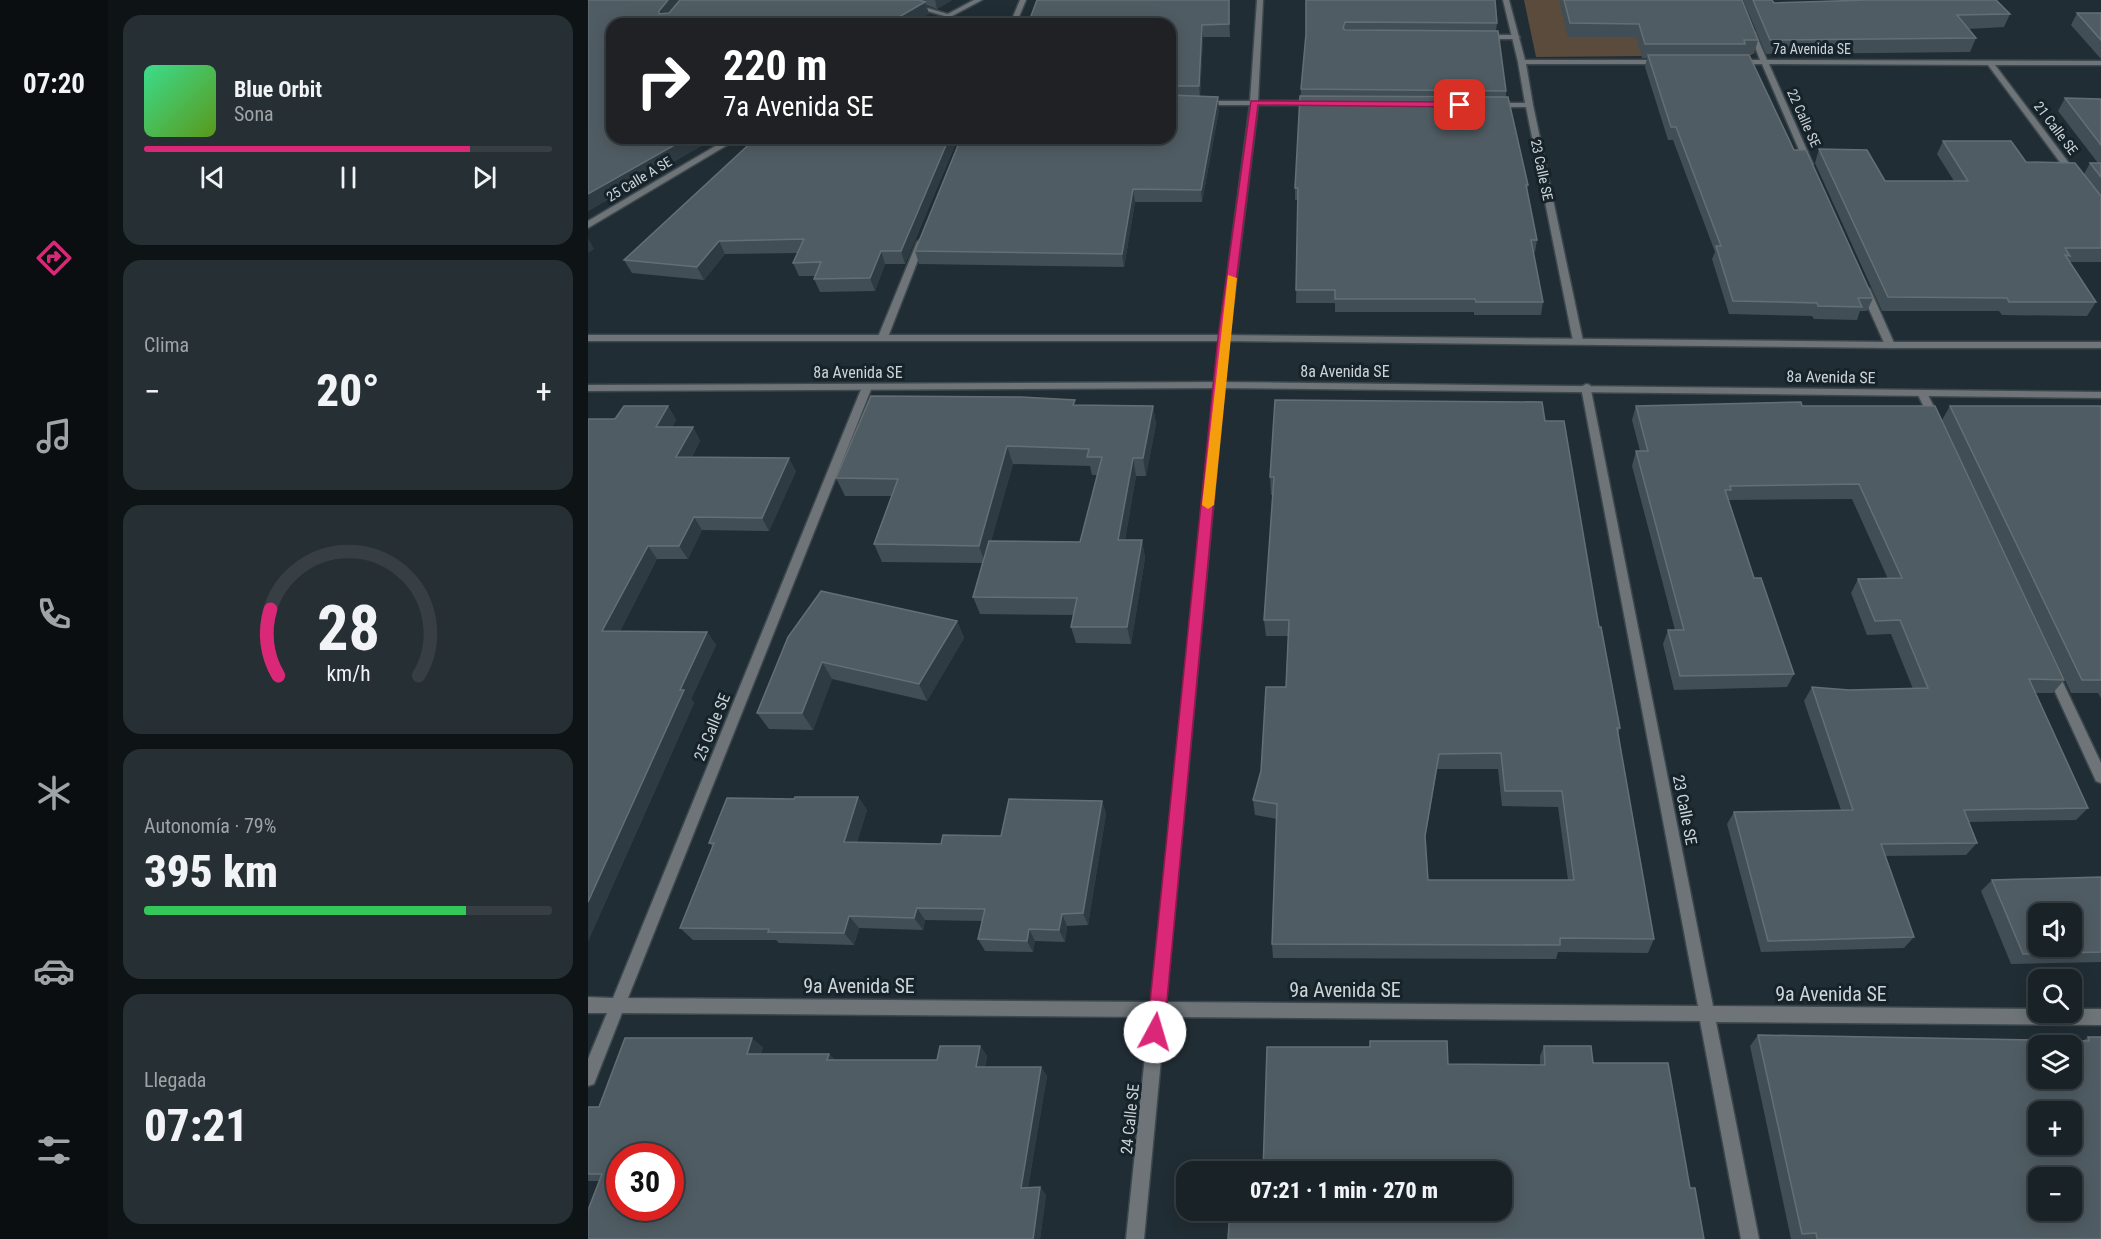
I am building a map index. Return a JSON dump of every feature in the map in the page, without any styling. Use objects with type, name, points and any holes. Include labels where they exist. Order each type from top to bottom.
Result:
[{"type":"street","points":[[892,0],[948,15]]},
{"type":"street","points":[[943,18],[979,0]]},
{"type":"street","points":[[1016,18],[1023,0]]},
{"type":"street","name":"24 Calle SE","points":[[1135,1239],[1224,338],[1254,102],[1260,0]]},
{"type":"street","name":"23 Calle SE","points":[[1506,0],[1522,62],[1578,341]]},
{"type":"street","name":"22 Calle SE","points":[[1746,21],[1812,171]]},
{"type":"street","points":[[1472,37],[1516,37]]},
{"type":"street","points":[[1522,62],[1671,62]]},
{"type":"street","name":"7a Avenida SE","points":[[1728,62],[2101,63]]},
{"type":"street","name":"21 Calle SE","points":[[1990,63],[2080,183]]},
{"type":"street","points":[[1191,103],[1326,103]]},
{"type":"street","points":[[1481,105],[1529,105]]},
{"type":"street","name":"25 Calle A SE","points":[[588,225],[725,144]]},
{"type":"street","points":[[588,216],[598,219]]},
{"type":"street","points":[[883,337],[923,238]]},
{"type":"street","points":[[1861,280],[1890,345]]},
{"type":"street","name":"8a Avenida SE","points":[[588,338],[1224,338],[2101,345]]},
{"type":"street","name":"8a Avenida SE","points":[[588,388],[1220,385],[1586,387],[2101,395]]},
{"type":"street","name":"25 Calle SE","points":[[588,1078],[867,387]]},
{"type":"street","name":"23 Calle SE","points":[[1586,387],[1750,1239]]},
{"type":"street","points":[[1922,393],[1942,436]]},
{"type":"street","points":[[2046,660],[2101,777]]},
{"type":"street","name":"9a Avenida SE","points":[[588,1005],[2101,1017]]},
{"type":"shaded area","points":[[1524,0],[1725,0],[1752,55],[1536,57]]},
{"type":"building","points":[[588,0],[668,0],[659,14],[669,13],[680,0],[919,0],[925,2],[897,18],[606,18],[606,144],[676,144],[588,194]]},
{"type":"building","points":[[1037,0],[1229,0],[1229,24],[1202,25],[1199,86],[1176,86],[1176,18],[1030,18]]},
{"type":"building","points":[[1306,0],[1495,0],[1497,23],[1345,22],[1343,28],[1345,30],[1498,31],[1506,91],[1301,89],[1306,34]]},
{"type":"building","points":[[1564,0],[1742,0],[1758,40],[1744,40],[1745,44],[1645,44],[1639,24],[1570,23]]},
{"type":"building","points":[[1753,0],[1772,0],[1774,3],[1996,0],[2010,14],[1957,15],[1976,38],[1770,40]]},
{"type":"building","points":[[2077,13],[2101,13],[2101,40]]},
{"type":"building","points":[[1648,55],[1749,55],[1794,150],[1806,150],[1873,298],[1858,298],[1862,307],[1818,306],[1817,303],[1733,301],[1716,246],[1721,246],[1676,127],[1671,127]]},
{"type":"building","points":[[1176,95],[1218,97],[1201,190],[1133,189],[1122,254],[915,251],[959,144],[1176,144]]},
{"type":"building","points":[[1300,96],[1508,97],[1528,185],[1526,185],[1537,240],[1531,240],[1543,302],[1476,302],[1475,299],[1335,299],[1335,290],[1296,290],[1298,188],[1295,188]]},
{"type":"building","points":[[2065,98],[2101,99],[2101,145]]},
{"type":"building","points":[[1943,141],[2011,141],[2026,162],[2075,163],[2101,196],[2101,248],[2065,248],[2070,256],[2065,255],[2096,302],[2009,302],[2007,298],[1888,297],[1819,149],[1867,150],[1885,181],[1968,181]]},
{"type":"building","points":[[750,144],[946,144],[901,251],[881,251],[870,278],[814,279],[821,262],[793,263],[804,239],[719,241],[697,267],[624,260]]},
{"type":"building","points":[[2090,163],[2101,163],[2101,177]]},
{"type":"building","points":[[871,396],[1021,397],[1075,400],[1073,405],[1153,406],[1143,458],[1133,458],[1118,540],[1142,540],[1127,627],[1071,627],[1077,598],[973,597],[989,541],[1080,542],[1102,457],[1087,457],[1089,449],[1007,446],[979,546],[874,544],[898,479],[836,478]]},
{"type":"building","points":[[1275,400],[1542,402],[1545,421],[1564,421],[1599,627],[1601,627],[1620,728],[1617,728],[1654,939],[1560,938],[1560,945],[1272,944],[1277,804],[1253,800],[1261,771],[1266,687],[1286,687],[1289,620],[1264,620],[1274,477],[1270,477]],"holes":[[[1501,753],[1505,791],[1562,791],[1574,880],[1428,880],[1425,836],[1439,754]]]},
{"type":"building","points":[[1801,402],[1802,406],[1935,406],[2064,680],[2029,679],[2088,808],[1964,810],[1977,843],[1881,844],[1914,937],[1768,941],[1734,812],[1853,810],[1812,687],[1849,690],[1928,688],[1900,620],[1875,621],[1858,579],[1902,578],[1859,484],[1730,486],[1731,490],[1725,490],[1754,578],[1761,578],[1794,674],[1680,676],[1668,630],[1684,630],[1636,451],[1648,451],[1636,406]]},
{"type":"building","points":[[624,406],[668,406],[656,427],[693,427],[676,457],[789,458],[762,518],[694,517],[679,546],[648,546],[602,631],[707,632],[680,690],[684,690],[588,902],[588,419],[615,419]]},
{"type":"building","points":[[1950,406],[2101,406],[2101,680],[2082,680]]},
{"type":"building","points":[[821,591],[957,621],[919,684],[822,662],[802,713],[757,713],[788,637]]},
{"type":"building","points":[[795,797],[858,797],[844,842],[941,844],[943,835],[1001,836],[1009,799],[1102,801],[1083,913],[1062,914],[1059,930],[1029,929],[1027,941],[978,939],[985,909],[917,908],[914,918],[849,916],[844,933],[680,928],[714,843],[709,843],[727,798],[794,799]]},
{"type":"building","points":[[2101,877],[2101,952],[2082,952],[2082,903],[2028,903],[2028,954],[2023,954],[1992,880]]},
{"type":"building","points":[[1758,1035],[2028,1040],[2028,1089],[2082,1089],[2082,1041],[2089,1041],[2088,1037],[2101,1037],[2101,1239],[1817,1239],[1816,1233],[1802,1234]]},
{"type":"building","points":[[625,1038],[752,1038],[747,1054],[829,1054],[827,1060],[937,1060],[940,1046],[980,1046],[976,1067],[1041,1067],[1021,1188],[1040,1187],[1033,1239],[588,1239],[588,1210],[602,1174],[588,1174],[588,1107],[599,1107]]},
{"type":"building","points":[[1370,1041],[1447,1041],[1448,1064],[1545,1065],[1544,1046],[1591,1046],[1593,1063],[1668,1063],[1690,1188],[1695,1188],[1704,1239],[1228,1239],[1229,1221],[1512,1221],[1512,1161],[1263,1161],[1267,1047],[1370,1047]]},
{"type":"slow traffic","points":[[1208,505],[1232,278]]},
{"type":"route","points":[[1155,1032],[1224,338],[1254,102],[1460,105]]}]
